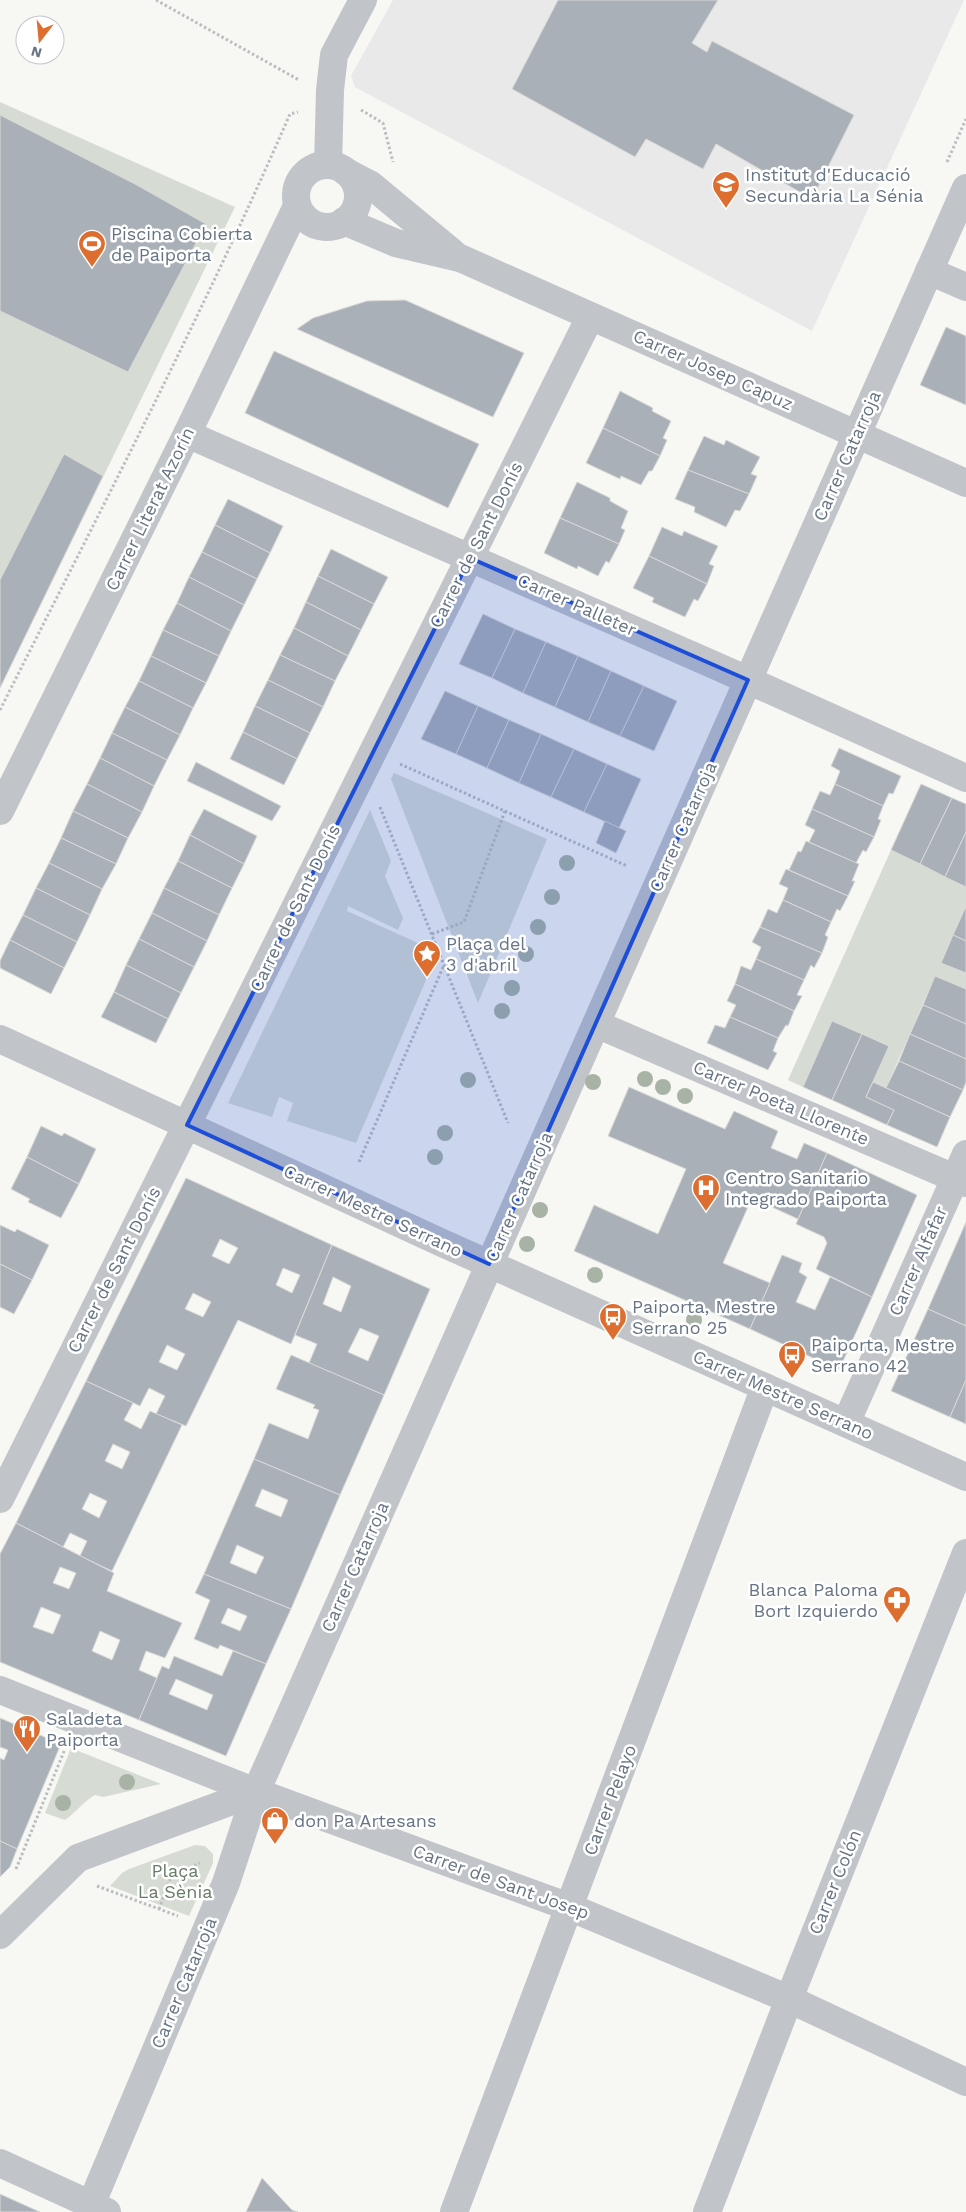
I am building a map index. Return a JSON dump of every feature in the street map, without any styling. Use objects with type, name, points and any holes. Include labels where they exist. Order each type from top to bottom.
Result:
[{"type":"street","points":[[337,169],[310,170],[297,186],[298,206],[310,222],[319,226],[329,226],[344,221],[356,207],[358,197],[357,188],[337,169],[330,97],[334,55],[363,0]]},
{"type":"street","name":"Carrer Josep Capuz","points":[[337,169],[370,185],[460,258]]},
{"type":"street","name":"Carrer Catarroja","points":[[96,2210],[226,1883],[256,1792],[966,188]]},
{"type":"street","name":"Carrer Literat Azorín","points":[[0,811],[298,206]]},
{"type":"street","name":"Carrer Josep Capuz","points":[[344,221],[396,242],[460,258],[966,483]]},
{"type":"street","points":[[929,271],[966,287]]},
{"type":"street","name":"Carrer de Sant Donís","points":[[0,1499],[590,316]]},
{"type":"street","name":"Carrer Palleter","points":[[187,434],[748,680],[966,778]]},
{"type":"street","name":"Carrer Poeta Llorente","points":[[596,1024],[961,1181]]},
{"type":"street","name":"Carrer Mestre Serrano","points":[[0,1039],[489,1264],[966,1477]]},
{"type":"street","name":"Carrer Alfafar","points":[[846,1423],[961,1181],[966,1154]]},
{"type":"street","name":"Carrer Pelayo","points":[[454,2212],[765,1387]]},
{"type":"street","name":"Carrer Colón","points":[[708,2212],[789,1999],[966,1553]]},
{"type":"street","name":"Carrer de Sant Josep","points":[[0,1690],[256,1792],[569,1907],[789,1999],[966,2082]]},
{"type":"street","points":[[0,1935],[78,1858],[256,1792]]},
{"type":"street","points":[[0,2163],[96,2210]]},
{"type":"path","points":[[156,0],[330,97]]},
{"type":"path","points":[[0,710],[113,485],[239,225]]},
{"type":"path","points":[[399,763],[627,866]]},
{"type":"path","points":[[378,801],[508,1123]]},
{"type":"path","points":[[432,934],[464,922],[505,811]]},
{"type":"path","points":[[359,1162],[444,965]]},
{"type":"path","points":[[16,1869],[68,1742]]},
{"type":"path","points":[[159,1909],[171,1877],[200,1863],[206,1866]]},
{"type":"path","points":[[97,1886],[182,1918]]},
{"type":"highlighted area","points":[[470,558],[748,680],[489,1264],[187,1125]]},
{"type":"shaded area","name":"Institut d'Educació Secundària La Sénia","points":[[393,0],[964,0],[812,331],[355,87],[351,76]]},
{"type":"green space","points":[[0,102],[235,207],[0,688]]},
{"type":"green space","points":[[394,773],[547,839],[478,1003],[391,779]]},
{"type":"green space","points":[[370,810],[391,861],[385,876],[403,918],[398,930],[348,906],[347,911],[438,952],[356,1143],[287,1121],[293,1103],[279,1097],[272,1117],[228,1103]]},
{"type":"green space","points":[[891,850],[966,887],[966,905],[941,962],[966,973],[966,989],[935,976],[886,1088],[873,1082],[888,1045],[832,1021],[803,1087],[788,1080]]},
{"type":"green space","points":[[71,1748],[161,1784],[103,1797],[95,1795],[65,1820],[45,1813]]},
{"type":"green space","name":"Plaça La Sènia","points":[[195,1845],[205,1846],[213,1854],[213,1863],[189,1916],[110,1886],[122,1873],[129,1869]]},
{"type":"building","points":[[558,0],[718,0],[692,43],[707,52],[712,41],[854,115],[812,199],[716,144],[703,169],[646,139],[635,157],[512,89]]},
{"type":"building","name":"Piscina Cobierta de Paiporta","points":[[0,115],[135,184],[206,224],[128,372],[0,311]]},
{"type":"building","points":[[405,300],[524,353],[493,417],[297,329],[313,318],[367,301]]},
{"type":"building","points":[[946,327],[966,336],[966,405],[920,385]]},
{"type":"building","points":[[274,351],[479,444],[448,508],[245,413]]},
{"type":"building","points":[[620,391],[653,408],[652,411],[671,421],[663,438],[667,440],[660,456],[603,428]]},
{"type":"building","points":[[603,428],[660,456],[652,471],[649,471],[641,485],[621,476],[620,479],[586,463]]},
{"type":"building","points":[[704,436],[724,445],[726,440],[760,457],[751,474],[757,476],[749,494],[688,470]]},
{"type":"building","points":[[64,454],[103,476],[0,688],[0,580]]},
{"type":"building","points":[[688,470],[749,494],[740,511],[735,510],[726,527],[694,512],[695,507],[675,499]]},
{"type":"building","points":[[577,482],[610,498],[610,501],[628,511],[621,528],[625,530],[619,544],[560,518]]},
{"type":"building","points":[[228,499],[283,526],[270,553],[215,525]]},
{"type":"building","points":[[560,518],[619,544],[609,563],[606,561],[598,576],[578,566],[577,569],[544,553]]},
{"type":"building","points":[[215,525],[270,553],[257,579],[202,552]]},
{"type":"building","points":[[662,527],[682,536],[684,531],[718,546],[709,564],[714,566],[707,584],[649,556]]},
{"type":"building","points":[[331,549],[388,577],[374,604],[318,576]]},
{"type":"building","points":[[202,552],[257,579],[244,605],[189,577]]},
{"type":"building","points":[[649,556],[707,584],[698,601],[694,599],[685,617],[652,602],[654,598],[633,588]]},
{"type":"building","points":[[318,576],[374,604],[361,630],[306,602]]},
{"type":"building","points":[[189,577],[244,605],[231,631],[177,603]]},
{"type":"building","points":[[306,602],[361,630],[348,656],[294,628]]},
{"type":"building","points":[[177,603],[231,631],[219,656],[163,630]]},
{"type":"building","points":[[483,614],[515,629],[492,678],[459,664]]},
{"type":"building","points":[[294,628],[348,656],[335,681],[280,655]]},
{"type":"building","points":[[515,629],[546,642],[523,693],[492,678]]},
{"type":"building","points":[[163,630],[219,656],[206,683],[151,656]]},
{"type":"building","points":[[546,642],[578,656],[555,707],[523,693]]},
{"type":"building","points":[[280,655],[335,681],[323,707],[268,680]]},
{"type":"building","points":[[151,656],[206,683],[193,708],[139,681]]},
{"type":"building","points":[[578,656],[611,671],[588,722],[555,707]]},
{"type":"building","points":[[611,671],[644,686],[620,736],[588,722]]},
{"type":"building","points":[[268,680],[323,707],[310,733],[255,706]]},
{"type":"building","points":[[139,681],[193,708],[180,735],[125,707]]},
{"type":"building","points":[[644,686],[677,701],[654,751],[620,736]]},
{"type":"building","points":[[445,691],[478,706],[456,754],[421,739]]},
{"type":"building","points":[[255,706],[310,733],[297,759],[243,732]]},
{"type":"building","points":[[478,706],[509,720],[487,768],[456,754]]},
{"type":"building","points":[[125,707],[180,735],[167,760],[112,733]]},
{"type":"building","points":[[509,720],[541,734],[519,783],[487,768]]},
{"type":"building","points":[[243,732],[297,759],[284,785],[230,759]]},
{"type":"building","points":[[112,733],[167,760],[154,786],[100,758]]},
{"type":"building","points":[[541,734],[574,749],[551,797],[519,783]]},
{"type":"building","points":[[839,748],[901,776],[893,794],[889,793],[883,806],[835,784],[840,771],[831,766]]},
{"type":"building","points":[[574,749],[607,764],[584,812],[551,797]]},
{"type":"building","points":[[100,758],[154,786],[142,812],[87,784]]},
{"type":"building","points":[[196,762],[281,806],[272,821],[187,781]]},
{"type":"building","points":[[607,764],[641,779],[619,828],[584,812]]},
{"type":"building","points":[[87,784],[142,812],[128,838],[73,811]]},
{"type":"building","points":[[835,784],[883,806],[878,819],[881,820],[874,837],[812,809],[820,791],[830,795]]},
{"type":"building","points":[[921,784],[952,798],[920,864],[891,850]]},
{"type":"building","points":[[952,798],[966,804],[966,832],[945,877],[920,864]]},
{"type":"building","points":[[204,809],[257,836],[244,864],[190,835]]},
{"type":"building","points":[[812,809],[874,837],[866,852],[863,850],[856,863],[809,842],[815,830],[805,825]]},
{"type":"building","points":[[73,811],[128,838],[116,864],[61,838]]},
{"type":"building","points":[[605,821],[626,831],[616,853],[596,843]]},
{"type":"building","points":[[966,832],[966,887],[945,877]]},
{"type":"building","points":[[190,835],[244,864],[232,888],[178,861]]},
{"type":"building","points":[[61,838],[116,864],[102,889],[49,863]]},
{"type":"building","points":[[806,841],[859,864],[852,881],[855,881],[848,896],[789,870],[798,851],[801,852]]},
{"type":"building","points":[[178,861],[232,888],[219,915],[164,888]]},
{"type":"building","points":[[49,863],[102,889],[90,915],[36,888]]},
{"type":"building","points":[[786,869],[848,896],[840,911],[837,909],[831,922],[783,900],[788,888],[779,884]]},
{"type":"building","points":[[36,888],[90,915],[77,942],[23,915]]},
{"type":"building","points":[[164,888],[219,915],[207,941],[152,913]]},
{"type":"building","points":[[783,900],[831,922],[825,935],[828,937],[822,953],[760,927],[768,909],[777,913]]},
{"type":"building","points":[[966,906],[966,941],[953,935]]},
{"type":"building","points":[[152,913],[207,941],[194,967],[139,939]]},
{"type":"building","points":[[23,915],[77,942],[64,968],[10,940]]},
{"type":"building","points":[[760,927],[822,953],[814,968],[811,965],[804,980],[756,959],[761,947],[752,942]]},
{"type":"building","points":[[953,935],[966,941],[966,973],[941,963]]},
{"type":"building","points":[[139,939],[194,967],[181,993],[126,965]]},
{"type":"building","points":[[10,940],[64,968],[51,994],[0,968],[0,961]]},
{"type":"building","points":[[756,959],[804,980],[797,995],[802,996],[794,1011],[735,984],[741,966],[751,970]]},
{"type":"building","points":[[126,965],[181,993],[168,1019],[114,992]]},
{"type":"building","points":[[935,976],[966,989],[966,1024],[923,1005]]},
{"type":"building","points":[[735,984],[794,1011],[788,1026],[786,1025],[778,1038],[730,1017],[736,1005],[727,1001]]},
{"type":"building","points":[[114,992],[168,1019],[156,1043],[101,1017]]},
{"type":"building","points":[[923,1005],[966,1024],[966,1059],[910,1034]]},
{"type":"building","points":[[730,1017],[778,1038],[773,1051],[777,1053],[768,1070],[707,1043],[715,1025],[725,1028]]},
{"type":"building","points":[[832,1021],[862,1034],[832,1100],[803,1087]]},
{"type":"building","points":[[862,1034],[889,1046],[866,1097],[894,1110],[887,1125],[832,1100]]},
{"type":"building","points":[[910,1034],[966,1059],[966,1082],[963,1090],[899,1061]]},
{"type":"building","points":[[899,1061],[963,1090],[950,1117],[886,1088]]},
{"type":"building","points":[[873,1082],[950,1117],[937,1147],[887,1125],[894,1110],[866,1097]]},
{"type":"building","name":"Centro Sanitario Integrado Paiporta","points":[[629,1087],[725,1129],[734,1111],[778,1131],[771,1148],[797,1159],[804,1143],[827,1153],[798,1219],[752,1198],[723,1263],[770,1283],[750,1329],[574,1251],[594,1205],[658,1234],[686,1169],[608,1136]]},
{"type":"building","points":[[41,1126],[62,1136],[64,1133],[96,1149],[79,1184],[27,1157]]},
{"type":"building","points":[[827,1153],[917,1195],[872,1297],[816,1269],[827,1243],[824,1237],[796,1224]]},
{"type":"building","points":[[27,1157],[79,1184],[61,1218],[28,1202],[30,1199],[11,1189]]},
{"type":"building","points":[[186,1178],[332,1245],[291,1344],[238,1320],[186,1426],[156,1414],[165,1396],[149,1388],[140,1406],[86,1381]],"holes":[[[220,1239],[238,1248],[229,1264],[212,1256]],[[283,1268],[300,1275],[292,1293],[276,1285]],[[193,1293],[211,1302],[203,1317],[185,1309]],[[167,1345],[185,1354],[177,1370],[159,1362]]]},
{"type":"building","points":[[966,1222],[966,1326],[928,1309]]},
{"type":"building","points":[[0,1225],[15,1232],[17,1229],[49,1245],[32,1280],[0,1264]]},
{"type":"building","points":[[332,1245],[430,1289],[384,1395],[309,1363],[317,1344],[295,1335]],"holes":[[[333,1277],[351,1286],[341,1312],[323,1304]],[[360,1328],[379,1336],[368,1361],[348,1352]]]},
{"type":"building","points":[[782,1255],[802,1263],[799,1272],[807,1277],[796,1302],[815,1310],[830,1277],[872,1297],[839,1370],[750,1329]]},
{"type":"building","points":[[0,1264],[32,1280],[14,1314],[0,1307]]},
{"type":"building","points":[[928,1309],[966,1326],[966,1380],[950,1417],[891,1391]]},
{"type":"building","points":[[291,1355],[384,1395],[340,1495],[254,1459],[269,1423],[308,1439],[319,1410],[313,1408],[315,1405],[276,1389]]},
{"type":"building","points":[[966,1380],[966,1424],[950,1417]]},
{"type":"building","points":[[86,1381],[133,1403],[124,1420],[141,1429],[150,1411],[182,1425],[112,1571],[80,1556],[87,1541],[70,1533],[63,1547],[16,1523]],"holes":[[[113,1444],[130,1452],[122,1469],[105,1461]],[[90,1493],[107,1501],[99,1518],[82,1509]]]},
{"type":"building","points":[[254,1459],[340,1495],[291,1609],[204,1574]],"holes":[[[262,1489],[288,1500],[281,1517],[255,1506]],[[237,1545],[264,1557],[256,1574],[230,1563]]]},
{"type":"building","points":[[16,1523],[114,1573],[107,1591],[182,1623],[165,1658],[146,1651],[139,1670],[157,1678],[139,1720],[0,1662],[0,1554]],"holes":[[[60,1567],[76,1573],[69,1589],[53,1583]],[[41,1607],[61,1615],[53,1634],[33,1627]],[[100,1631],[120,1640],[112,1660],[92,1651]]]},
{"type":"building","points":[[204,1574],[291,1609],[266,1664],[220,1645],[218,1649],[194,1639],[210,1600],[195,1593]],"holes":[[[228,1608],[247,1616],[240,1631],[221,1623]]]},
{"type":"building","points":[[233,1651],[266,1664],[226,1756],[139,1720],[162,1666],[169,1669],[174,1656],[222,1676]],"holes":[[[176,1679],[213,1695],[207,1710],[169,1694]]]},
{"type":"building","points":[[0,1718],[61,1744],[17,1849],[0,1841],[0,1758],[4,1760],[8,1750],[0,1747]]},
{"type":"building","points":[[0,1841],[17,1849],[10,1867],[0,1877]]},
{"type":"building","points":[[262,2178],[292,2210],[298,2212],[246,2212]]},
{"type":"building","points":[[0,2194],[40,2212],[0,2212]]},
{"type":"place","name":"Institut d'Educació Secundària La Sénia","points":[[726,209]]},
{"type":"place","name":"Piscina Cobierta de Paiporta","points":[[92,268]]},
{"type":"place","name":"Plaça del 3 d'abril","points":[[427,978]]},
{"type":"place","name":"Centro Sanitario Integrado Paiporta","points":[[706,1212]]},
{"type":"place","name":"Paiporta, Mestre Serrano 25","points":[[613,1341]]},
{"type":"place","name":"Paiporta, Mestre Serrano 42","points":[[792,1379]]},
{"type":"place","name":"Blanca Paloma Bort Izquierdo","points":[[897,1624]]},
{"type":"place","name":"Saladeta Paiporta","points":[[27,1753]]},
{"type":"place","name":"don Pa Artesans","points":[[275,1845]]}]
